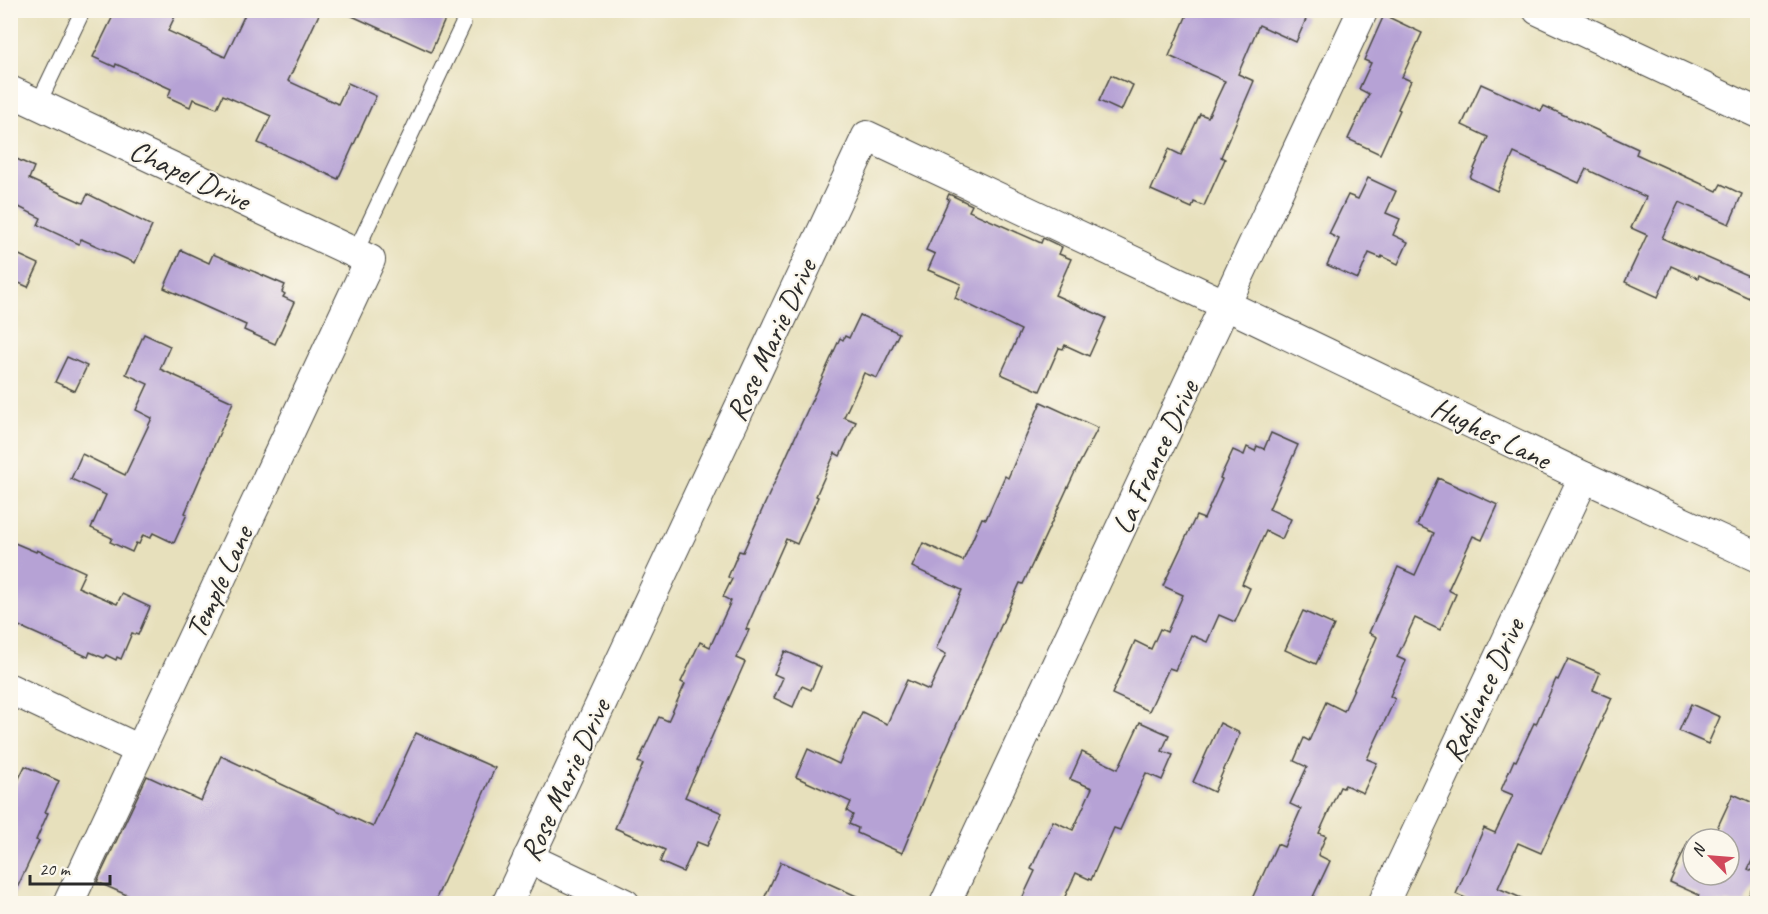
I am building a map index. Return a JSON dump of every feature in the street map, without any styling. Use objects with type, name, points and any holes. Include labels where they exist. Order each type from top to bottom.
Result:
[{"type":"street","name":"La France Drive","points":[[945,903],[1364,10]]},
{"type":"street","points":[[1538,10],[1758,113]]},
{"type":"street","name":"Chapel Drive","points":[[10,91],[362,256]]},
{"type":"street","name":"Rose Marie Drive","points":[[507,903],[867,136],[1226,305]]},
{"type":"street","name":"Temple Lane","points":[[68,903],[140,750],[362,256]]},
{"type":"street","name":"Hughes Lane","points":[[1226,305],[1584,477],[1758,557]]},
{"type":"street","name":"Radiance Drive","points":[[1383,903],[1584,477]]},
{"type":"street","points":[[10,689],[140,750]]},
{"type":"street","points":[[528,858],[625,903]]},
{"type":"lane","points":[[38,104],[83,10]]},
{"type":"lane","points":[[362,256],[464,24]]},
{"type":"building","points":[[116,10],[178,10],[168,31],[225,57],[247,10],[321,10],[288,81],[338,104],[348,83],[376,96],[338,179],[258,143],[271,116],[223,95],[217,108],[193,99],[190,107],[168,97],[171,89],[116,64],[115,67],[93,57]]},
{"type":"building","points":[[339,10],[431,10],[446,17],[431,52]]},
{"type":"building","points":[[1189,10],[1292,10],[1307,17],[1296,42],[1259,25],[1238,74],[1254,81],[1221,157],[1225,159],[1204,206],[1194,202],[1192,208],[1151,190],[1169,149],[1181,155],[1200,114],[1208,117],[1225,81],[1169,56]]},
{"type":"building","points":[[1384,15],[1422,33],[1402,77],[1411,81],[1380,154],[1348,139],[1369,94],[1359,89],[1371,63],[1364,60]]},
{"type":"building","points":[[1111,75],[1133,85],[1121,111],[1099,101]]},
{"type":"building","points":[[1481,84],[1541,111],[1544,106],[1638,149],[1636,154],[1717,191],[1721,184],[1742,194],[1729,224],[1679,202],[1662,238],[1758,280],[1758,302],[1699,275],[1698,278],[1671,266],[1658,297],[1625,282],[1647,235],[1631,228],[1646,197],[1586,169],[1579,183],[1514,153],[1497,191],[1470,178],[1488,137],[1462,125]]},
{"type":"building","points":[[10,156],[34,167],[29,179],[83,203],[88,194],[152,226],[135,263],[81,239],[79,244],[38,225],[41,218],[17,206],[10,219]]},
{"type":"building","points":[[1368,178],[1396,191],[1386,213],[1400,219],[1393,235],[1408,242],[1398,264],[1382,256],[1381,258],[1369,253],[1358,279],[1327,265],[1339,239],[1329,234],[1348,195],[1358,199]]},
{"type":"building","points":[[949,194],[972,205],[969,211],[1041,243],[1043,238],[1062,247],[1059,254],[1071,259],[1055,295],[1106,318],[1089,356],[1065,345],[1063,349],[1059,348],[1040,391],[1001,374],[1021,330],[955,298],[961,284],[928,270],[935,254],[926,250],[949,199],[947,198]]},
{"type":"building","points":[[181,250],[209,263],[213,254],[285,285],[282,292],[285,294],[283,297],[294,302],[275,344],[244,330],[246,325],[164,288]]},
{"type":"building","points":[[17,254],[39,264],[28,287],[10,279],[10,268]]},
{"type":"building","points":[[860,315],[899,333],[877,378],[864,373],[844,417],[856,422],[840,456],[835,453],[797,544],[786,539],[746,629],[749,630],[736,658],[745,662],[685,797],[722,813],[707,846],[697,842],[683,872],[660,862],[665,850],[615,828],[643,764],[638,762],[659,717],[668,721],[685,684],[681,682],[700,642],[710,647],[731,601],[723,597],[732,579],[728,577],[739,551],[743,552],[840,338],[843,340],[845,336],[849,338]]},
{"type":"building","points":[[144,334],[170,346],[160,369],[233,402],[174,543],[153,533],[150,538],[143,535],[132,552],[110,542],[112,538],[91,528],[106,495],[71,479],[82,454],[125,475],[152,418],[136,410],[148,384],[126,374]]},
{"type":"building","points":[[67,357],[87,366],[75,391],[55,382]]},
{"type":"building","points":[[1041,402],[1098,428],[1023,584],[1020,583],[902,853],[857,833],[858,828],[849,824],[853,815],[847,811],[851,802],[796,777],[808,749],[839,764],[862,712],[887,724],[907,680],[929,690],[946,654],[936,649],[962,590],[912,567],[923,543],[963,561],[982,518],[986,519],[1005,476],[1008,478]]},
{"type":"building","points":[[1271,433],[1298,445],[1269,509],[1291,519],[1282,539],[1266,531],[1242,584],[1250,588],[1235,622],[1219,615],[1207,642],[1191,635],[1175,670],[1169,668],[1149,711],[1112,694],[1135,641],[1151,649],[1160,629],[1167,632],[1183,595],[1163,586],[1196,516],[1204,519],[1233,450],[1244,455],[1247,447],[1255,451],[1257,446],[1264,449]]},
{"type":"building","points":[[1438,478],[1498,505],[1482,540],[1473,536],[1448,590],[1456,594],[1440,630],[1415,618],[1397,657],[1406,661],[1390,696],[1395,699],[1367,759],[1377,763],[1363,793],[1345,785],[1343,788],[1340,787],[1319,833],[1326,836],[1318,855],[1330,861],[1310,903],[1250,903],[1277,844],[1284,847],[1301,809],[1290,804],[1307,767],[1294,761],[1304,738],[1309,741],[1326,702],[1344,711],[1377,637],[1369,633],[1398,567],[1415,575],[1434,533],[1417,525]]},
{"type":"building","points":[[10,541],[36,552],[37,550],[85,572],[78,587],[117,604],[122,594],[150,607],[138,635],[132,633],[121,659],[117,657],[116,660],[106,655],[104,658],[90,652],[88,657],[10,622]]},
{"type":"building","points":[[1303,611],[1334,625],[1316,664],[1285,650]]},
{"type":"building","points":[[785,651],[821,667],[811,690],[802,686],[793,707],[774,698],[783,678],[774,674]]},
{"type":"building","points":[[1568,659],[1600,673],[1593,690],[1612,698],[1541,853],[1518,843],[1498,888],[1533,903],[1477,903],[1456,894],[1484,828],[1495,833],[1513,795],[1501,790],[1514,760],[1516,761],[1534,723],[1536,724],[1556,679],[1558,680]]},
{"type":"building","points":[[1691,704],[1720,717],[1708,744],[1679,731]]},
{"type":"building","points":[[1140,722],[1169,735],[1162,751],[1173,755],[1162,780],[1146,773],[1120,830],[1114,828],[1091,880],[1076,873],[1062,903],[1020,903],[1035,871],[1031,869],[1053,821],[1073,830],[1092,788],[1070,779],[1082,752],[1118,769]]},
{"type":"building","points":[[1220,723],[1240,733],[1214,792],[1193,782]]},
{"type":"building","points":[[416,733],[495,768],[434,903],[145,903],[97,882],[147,776],[201,801],[221,756],[373,827]]},
{"type":"building","points":[[25,766],[59,781],[45,812],[48,813],[36,840],[39,841],[10,903],[10,797]]},
{"type":"building","points":[[1733,794],[1758,805],[1758,848],[1748,869],[1758,873],[1758,876],[1745,903],[1695,903],[1699,895],[1681,887],[1741,887],[1741,827],[1718,827]]},
{"type":"building","points":[[1681,858],[1681,887],[1670,882]]},
{"type":"building","points":[[781,862],[872,903],[762,903]]}]
